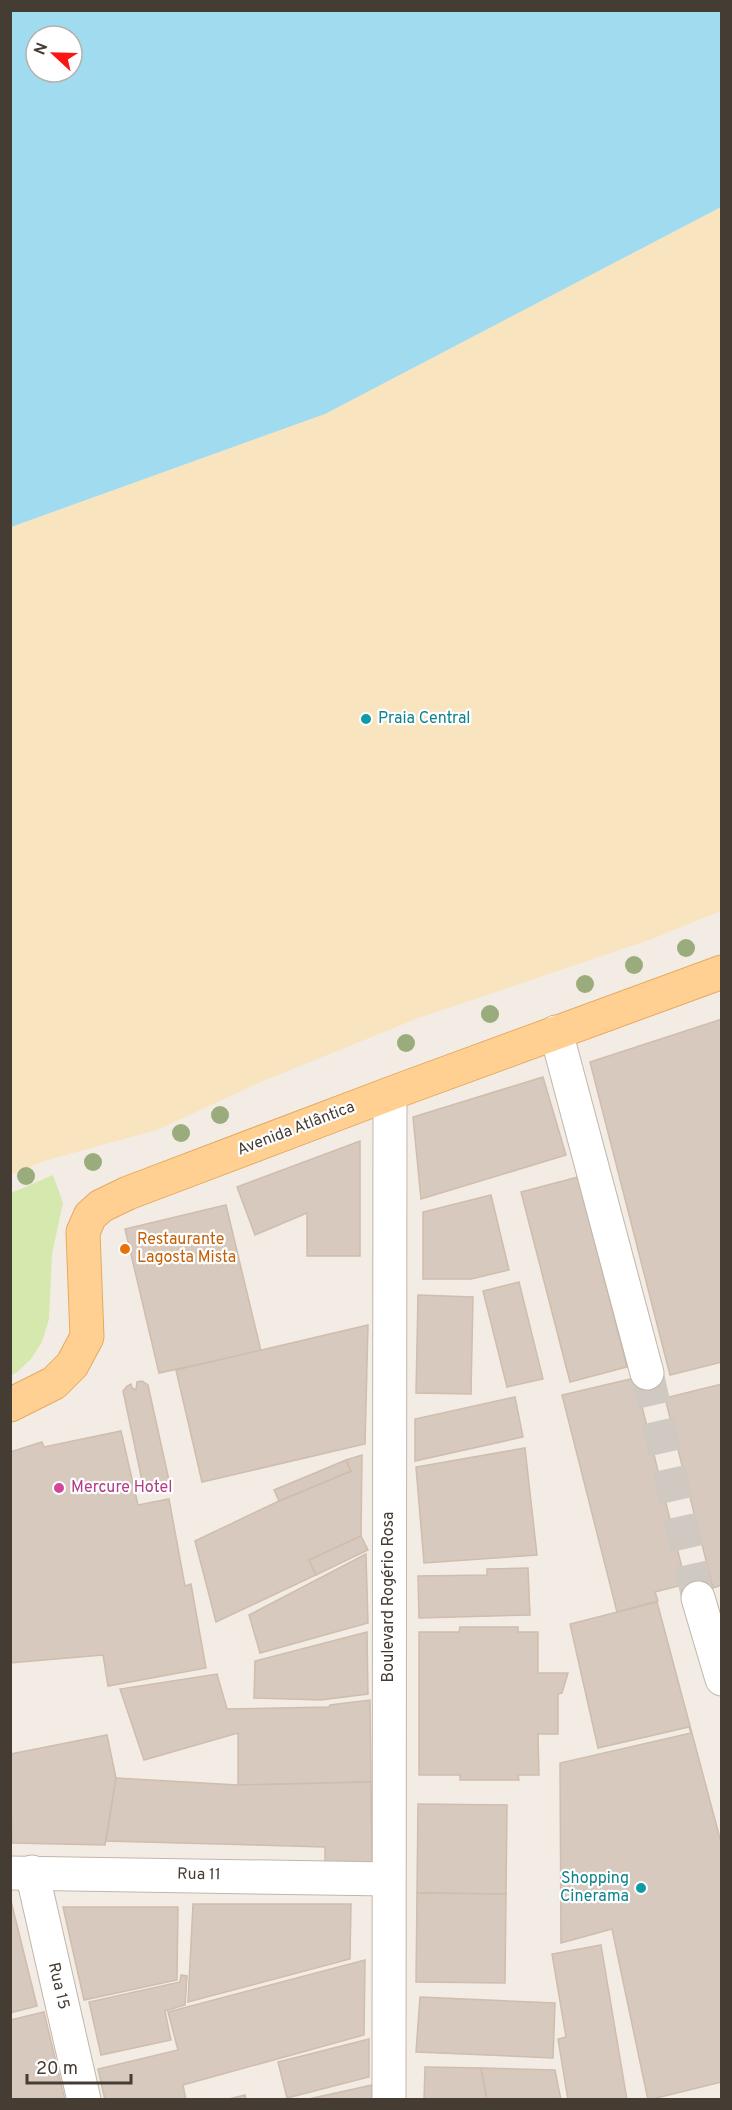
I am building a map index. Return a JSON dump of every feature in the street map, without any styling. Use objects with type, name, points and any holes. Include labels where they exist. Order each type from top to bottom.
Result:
[{"type":"main road","name":"Avenida Atlântica","points":[[10,1405],[54,1383],[72,1365],[87,1337],[83,1232],[90,1216],[101,1206],[139,1189],[390,1094],[722,972]]},
{"type":"street","points":[[556,1032],[647,1373]]},
{"type":"street","name":"Boulevard Rogério Rosa","points":[[389,2100],[390,1094]]},
{"type":"street","points":[[709,1614],[722,1679]]},
{"type":"street","name":"Rua 11","points":[[21,1872],[388,1880]]},
{"type":"street","name":"Rua 15","points":[[21,1872],[84,2100]]},
{"type":"green space","points":[[53,1175],[63,1203],[52,1254],[49,1319],[42,1342],[31,1359],[11,1375],[11,1193]]},
{"type":"sand","name":"Praia Central","points":[[721,207],[721,911],[652,939],[416,1019],[263,1081],[157,1130],[44,1161],[11,1175],[11,527],[325,414]]},
{"type":"water","points":[[11,10],[721,11],[721,207],[325,414],[11,527]]},
{"type":"building","points":[[722,1019],[722,1362],[670,1375],[590,1062]]},
{"type":"building","points":[[543,1077],[566,1155],[421,1199],[413,1117]]},
{"type":"building","points":[[360,1141],[360,1256],[307,1256],[307,1213],[255,1235],[237,1187]]},
{"type":"building","points":[[578,1177],[627,1367],[570,1382],[521,1192]]},
{"type":"building","points":[[491,1195],[509,1270],[471,1279],[423,1279],[423,1212]]},
{"type":"building","points":[[226,1205],[261,1351],[159,1373],[125,1229]]},
{"type":"building","points":[[519,1282],[543,1379],[507,1387],[483,1291]]},
{"type":"building","points":[[418,1295],[473,1297],[471,1394],[416,1393]]},
{"type":"building","points":[[368,1325],[365,1444],[202,1482],[176,1370]]},
{"type":"building","points":[[635,1378],[686,1584],[655,1592],[658,1601],[617,1612],[562,1395]]},
{"type":"building","points":[[142,1381],[148,1385],[170,1485],[144,1490],[123,1391],[131,1384],[136,1390],[137,1382]]},
{"type":"building","points":[[722,1384],[722,1585],[713,1588],[665,1398]]},
{"type":"building","points":[[515,1397],[523,1437],[415,1461],[415,1419]]},
{"type":"building","points":[[121,1431],[138,1505],[169,1499],[185,1586],[191,1584],[206,1668],[108,1686],[103,1655],[10,1663],[10,1452],[42,1442],[44,1447]]},
{"type":"building","points":[[525,1448],[537,1555],[424,1563],[416,1467]]},
{"type":"building","points":[[362,1455],[361,1536],[309,1560],[316,1575],[216,1622],[195,1541],[279,1501],[351,1471],[346,1460]]},
{"type":"building","points":[[346,1460],[351,1471],[279,1501],[274,1490]]},
{"type":"building","points":[[361,1536],[368,1550],[316,1575],[309,1560]]},
{"type":"building","points":[[366,1554],[368,1623],[260,1653],[249,1615]]},
{"type":"building","points":[[528,1568],[530,1615],[419,1618],[418,1576],[487,1575],[487,1569]]},
{"type":"building","name":"Shopping Cinerama","points":[[657,1602],[722,1846],[722,2082],[648,2100],[612,1929],[561,1943],[560,1763],[691,1733],[689,1727],[598,1748],[570,1624]]},
{"type":"building","points":[[460,1627],[518,1627],[518,1632],[538,1632],[538,1673],[568,1673],[562,1693],[558,1694],[558,1734],[538,1734],[539,1775],[518,1775],[519,1780],[460,1780],[460,1775],[419,1775],[419,1632],[459,1632]]},
{"type":"building","points":[[367,1632],[368,1694],[321,1700],[254,1698],[255,1661]]},
{"type":"building","points":[[217,1674],[227,1709],[329,1707],[330,1705],[370,1700],[371,1782],[238,1785],[238,1733],[144,1760],[120,1689]]},
{"type":"building","points":[[107,1735],[116,1778],[105,1845],[12,1843],[10,1754]]},
{"type":"building","points":[[116,1778],[238,1785],[371,1782],[372,1863],[325,1864],[325,1847],[106,1841]]},
{"type":"building","points":[[418,1804],[507,1805],[506,1894],[417,1893]]},
{"type":"building","points":[[417,1893],[506,1894],[505,1983],[416,1982]]},
{"type":"building","points":[[10,1897],[37,2006],[10,2013]]},
{"type":"building","points":[[193,1904],[351,1904],[350,1959],[188,2002]]},
{"type":"building","points":[[63,1907],[178,1907],[177,1980],[84,2000]]},
{"type":"building","points":[[601,1945],[627,2100],[568,2100],[558,2039],[566,2037],[552,1954]]},
{"type":"building","points":[[365,1960],[364,2035],[183,2085],[186,2100],[105,2100],[98,2069],[178,2050],[168,2012]]},
{"type":"building","points":[[181,1975],[187,1976],[185,2005],[165,2011],[171,2040],[101,2055],[89,2002],[180,1982]]},
{"type":"building","points":[[420,1997],[555,2003],[553,2058],[416,2052]]},
{"type":"building","points":[[44,2012],[65,2100],[10,2100],[10,2020]]},
{"type":"building","points":[[369,2039],[369,2077],[287,2098],[278,2062]]},
{"type":"building","points":[[425,2067],[481,2068],[487,2100],[424,2100]]},
{"type":"building","points":[[481,2068],[555,2070],[561,2100],[487,2100]]},
{"type":"building","points":[[372,2085],[372,2100],[304,2100]]},
{"type":"building","points":[[245,2095],[246,2100],[225,2100]]},
{"type":"tunnel","points":[[647,1373],[698,1598]]},
{"type":"place","name":"Praia Central","points":[[366,719]]},
{"type":"place","name":"Restaurante Lagosta Mista","points":[[125,1249]]},
{"type":"place","name":"Mercure Hotel","points":[[59,1488]]},
{"type":"place","name":"Shopping Cinerama","points":[[641,1888]]}]
